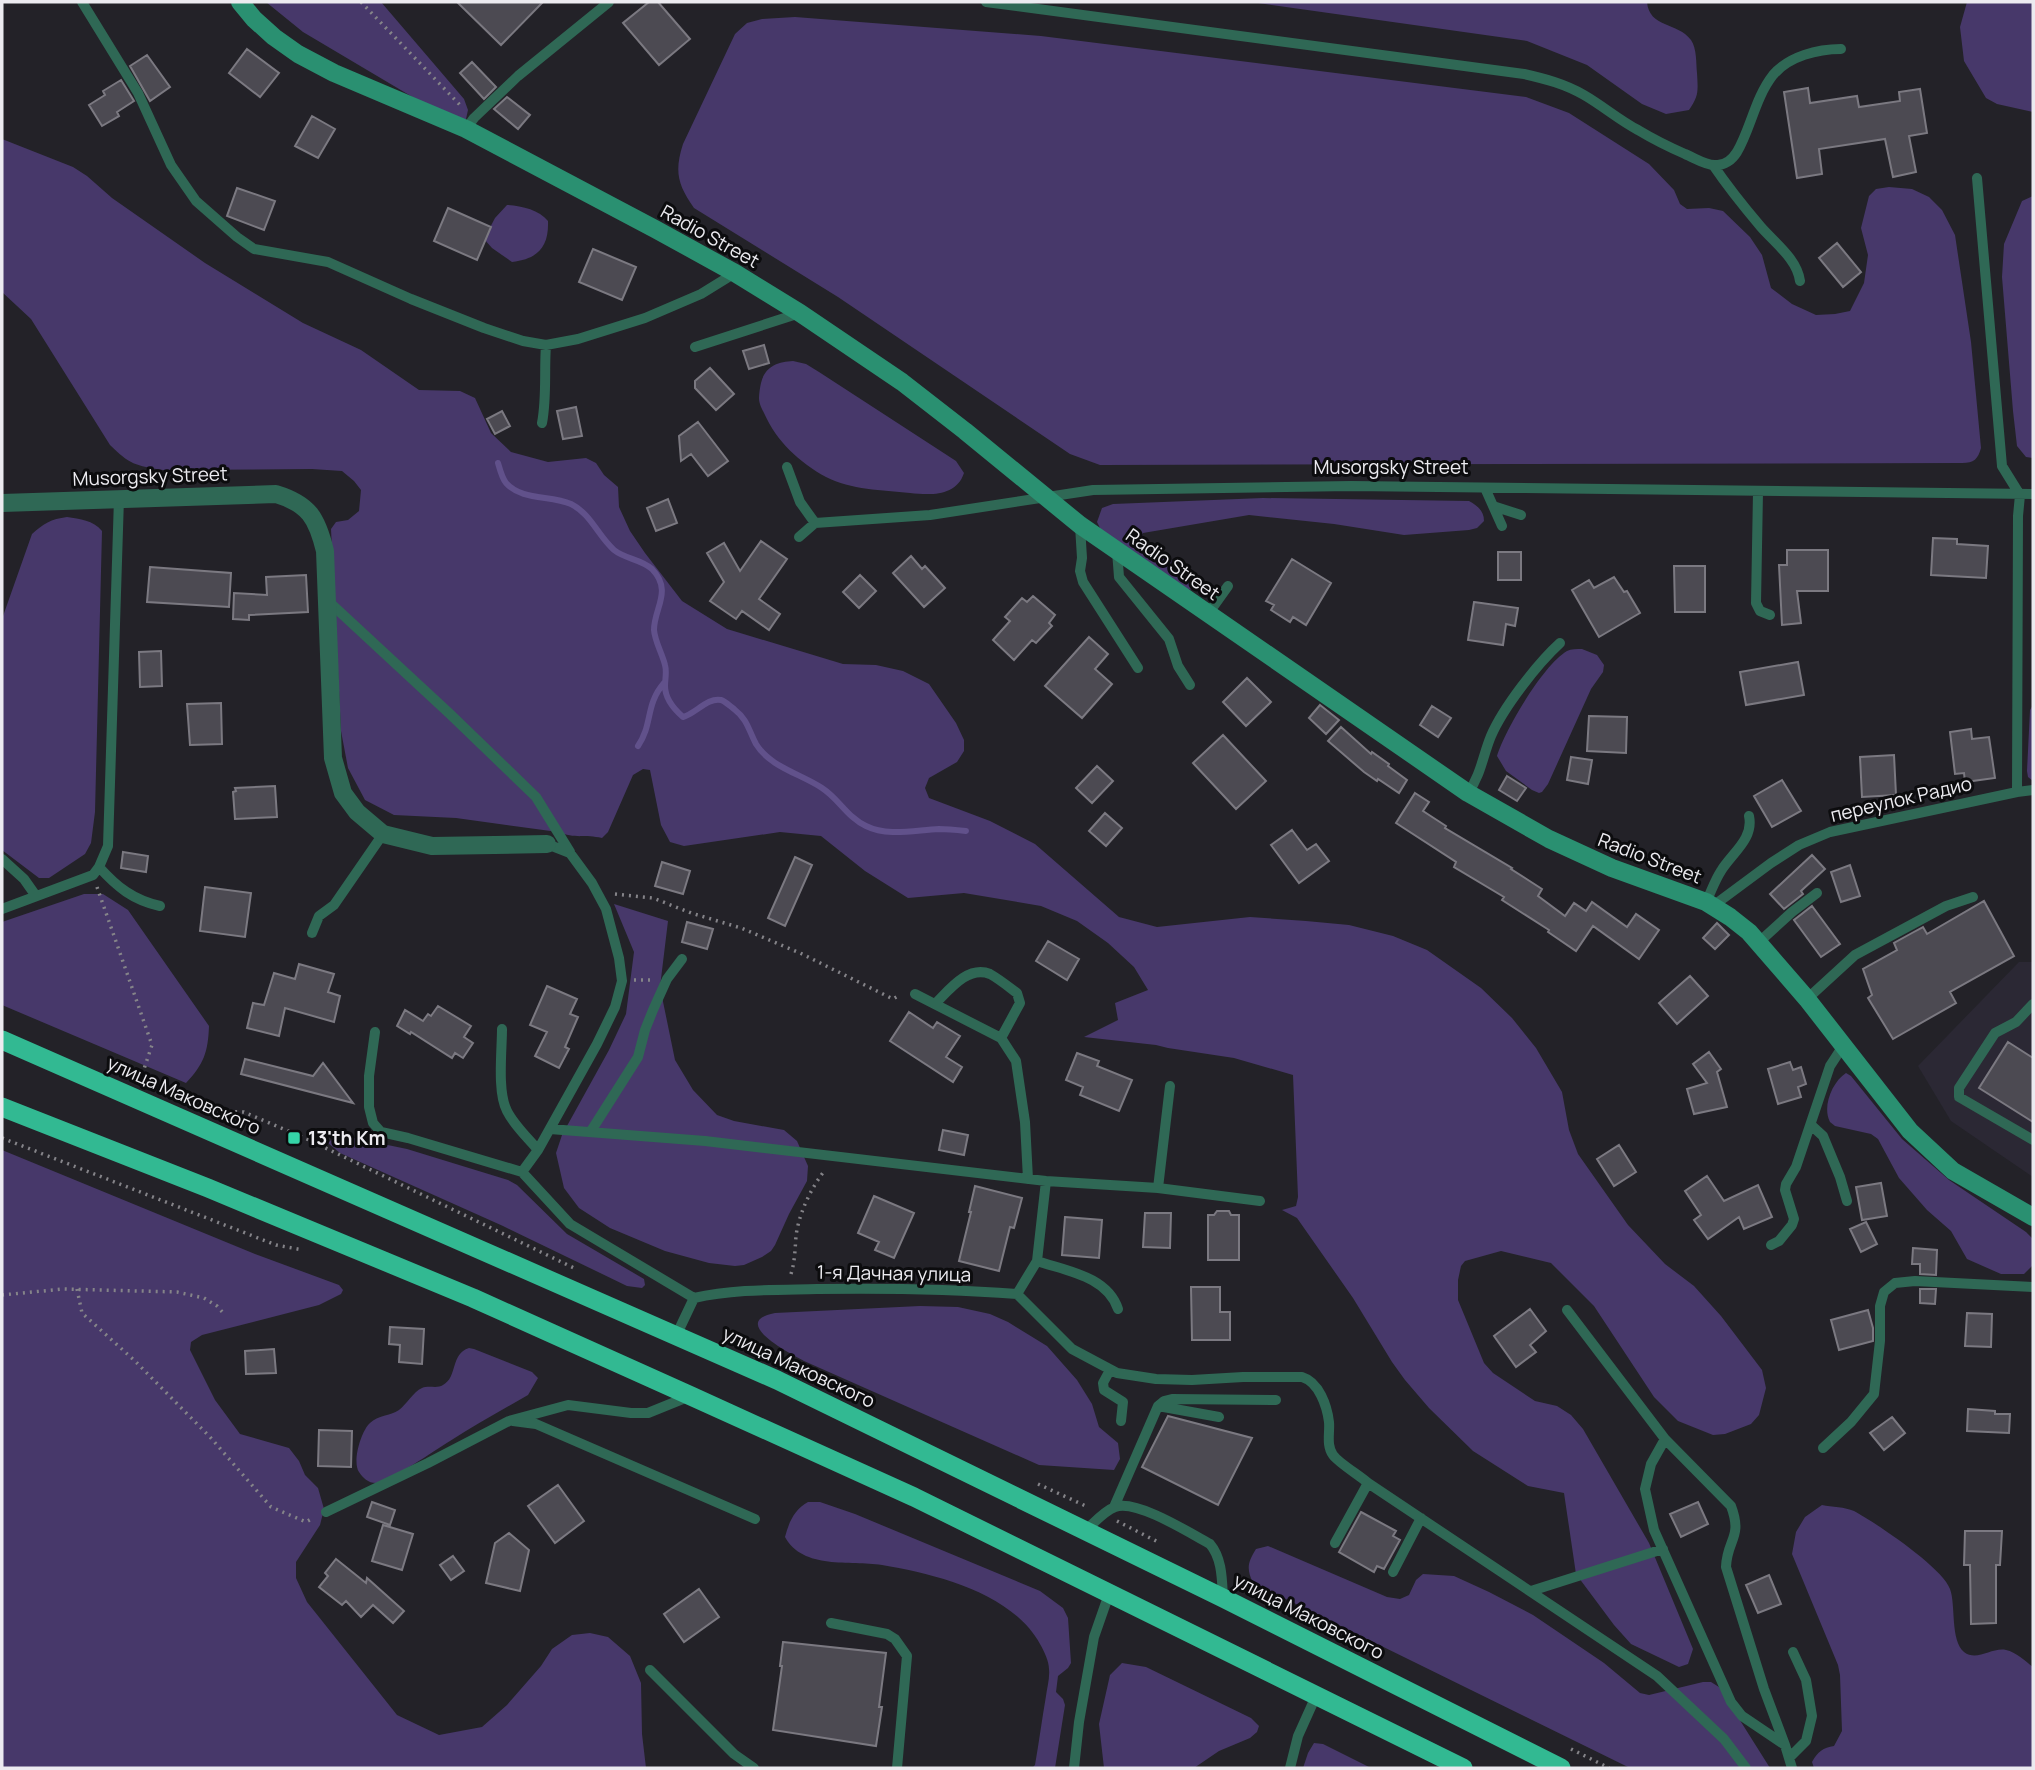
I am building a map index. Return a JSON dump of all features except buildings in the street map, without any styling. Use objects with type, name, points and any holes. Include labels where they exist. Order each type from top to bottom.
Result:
[{"type":"highway","name":"улица Маковского","points":[[2,1040],[776,1380],[1223,1598],[1561,1768]]},
{"type":"highway","points":[[2,1107],[208,1188],[472,1298],[691,1396],[914,1497],[1463,1768]]},
{"type":"main road","name":"Radio Street","points":[[240,2],[274,37],[298,54],[334,73],[470,123],[735,273],[800,313],[902,382],[1080,525],[1468,793],[1549,839],[1612,868],[1710,904],[1730,917],[1749,932],[1807,999],[1910,1131],[1954,1171],[2033,1217]]},
{"type":"street","name":"Musorgsky Street","points":[[2,503],[276,494],[290,498],[316,520],[321,532],[325,551],[327,599]]},
{"type":"street","points":[[327,599],[333,758],[343,793],[357,812],[383,834],[432,846],[547,844]]},
{"type":"lane","points":[[82,2],[138,93],[171,165],[196,201],[254,249],[328,262],[484,328],[523,341],[546,345],[578,339],[645,318],[701,294],[735,273]]},
{"type":"lane","points":[[470,123],[518,76],[609,2]]},
{"type":"lane","points":[[986,2],[1524,74],[1560,83],[1646,135],[1696,159],[1718,166],[1728,162],[1737,153],[1755,109],[1774,75],[1784,66],[1809,53],[1841,49]]},
{"type":"lane","points":[[1713,165],[1797,269],[1800,281]]},
{"type":"lane","points":[[1977,178],[2002,466],[2020,495],[2017,792]]},
{"type":"lane","points":[[695,347],[800,313]]},
{"type":"lane","points":[[542,423],[546,403],[546,345]]},
{"type":"lane","points":[[787,467],[800,502],[815,523],[799,537]]},
{"type":"lane","name":"Musorgsky Street","points":[[815,523],[930,515],[1044,496],[1106,490],[1351,486],[2033,495]]},
{"type":"lane","points":[[1485,488],[1502,526]]},
{"type":"lane","points":[[1758,492],[1756,603],[1760,611],[1770,615]]},
{"type":"lane","points":[[2,909],[96,871],[108,846],[119,498]]},
{"type":"lane","points":[[1493,506],[1521,515]]},
{"type":"lane","points":[[1080,525],[1080,571],[1083,582],[1138,668]]},
{"type":"lane","points":[[1116,550],[1119,578],[1169,639],[1178,666],[1190,685]]},
{"type":"lane","points":[[1208,614],[1228,586]]},
{"type":"lane","points":[[327,599],[536,797],[606,909],[620,958],[622,981],[615,1007],[550,1129],[523,1172]]},
{"type":"lane","points":[[1468,793],[1477,781],[1490,737],[1501,717],[1544,658],[1560,643]]},
{"type":"lane","name":"переулок Радио","points":[[1710,904],[1799,845],[1830,832],[2033,790]]},
{"type":"lane","points":[[1710,904],[1722,870],[1749,832],[1749,816]]},
{"type":"lane","points":[[312,933],[319,916],[334,905],[383,834]]},
{"type":"lane","points":[[547,844],[570,853]]},
{"type":"lane","points":[[2,859],[24,879],[36,896]]},
{"type":"lane","points":[[96,871],[132,895],[160,906]]},
{"type":"lane","points":[[1758,943],[1817,892]]},
{"type":"lane","points":[[1807,999],[1855,955],[1947,906],[1973,897]]},
{"type":"lane","points":[[591,1131],[638,1057],[645,1030],[667,979],[682,960]]},
{"type":"lane","points":[[935,1003],[958,981],[976,972],[989,974],[1017,993],[1020,1003],[1001,1038]]},
{"type":"lane","points":[[915,994],[1001,1038],[1016,1061],[1025,1122],[1028,1179]]},
{"type":"lane","points":[[2033,1004],[2016,1023],[1994,1033],[1959,1088],[1959,1097],[2033,1140]]},
{"type":"lane","points":[[502,1028],[500,1074],[506,1110],[538,1150]]},
{"type":"lane","points":[[375,1032],[369,1076],[369,1107],[373,1123],[381,1132],[523,1172],[570,1224],[694,1298],[676,1336]]},
{"type":"lane","points":[[1771,1245],[1779,1241],[1792,1225],[1794,1219],[1786,1184],[1796,1167],[1830,1066],[1843,1046]]},
{"type":"lane","points":[[1158,1188],[1170,1086]]},
{"type":"lane","points":[[1811,1125],[1823,1136],[1847,1201]]},
{"type":"lane","points":[[550,1129],[705,1141],[1046,1181],[1158,1188],[1260,1201]]},
{"type":"lane","points":[[1046,1181],[1037,1261],[1017,1294],[1072,1349],[1110,1370],[1136,1377],[1192,1380],[1302,1377],[1310,1380],[1318,1389],[1329,1421],[1328,1441],[1333,1455],[1368,1483],[1657,1676],[1724,1739],[1746,1768]]},
{"type":"lane","points":[[1037,1261],[1101,1285],[1118,1309]]},
{"type":"lane","points":[[1823,1448],[1852,1422],[1874,1395],[1880,1341],[1880,1306],[1884,1292],[1895,1283],[2033,1287]]},
{"type":"lane","name":"1-я Дачная улица","points":[[694,1298],[714,1293],[786,1289],[913,1288],[1017,1294]]},
{"type":"lane","points":[[1567,1310],[1665,1439],[1731,1506],[1737,1533],[1726,1557],[1726,1567],[1790,1763]]},
{"type":"lane","points":[[1110,1370],[1103,1384],[1104,1390],[1123,1402],[1121,1421]]},
{"type":"lane","points":[[326,1512],[509,1421],[568,1405],[648,1413],[691,1396]]},
{"type":"lane","points":[[1086,1531],[1114,1507],[1158,1406],[1164,1401],[1276,1400]]},
{"type":"lane","points":[[1158,1406],[1219,1417]]},
{"type":"lane","points":[[509,1421],[536,1424],[755,1519]]},
{"type":"lane","points":[[1665,1439],[1651,1464],[1645,1489],[1654,1530],[1731,1702],[1742,1716],[1785,1745]]},
{"type":"lane","points":[[1335,1543],[1368,1483]]},
{"type":"lane","points":[[1114,1507],[1130,1506],[1142,1509],[1210,1544],[1216,1551],[1222,1576],[1223,1598]]},
{"type":"lane","points":[[1392,1572],[1421,1518]]},
{"type":"lane","points":[[1531,1591],[1663,1549]]},
{"type":"lane","points":[[1074,1768],[1094,1637],[1109,1594]]},
{"type":"lane","points":[[831,1623],[887,1634],[895,1639],[906,1656],[897,1768]]},
{"type":"lane","points":[[1790,1763],[1806,1741],[1812,1716],[1806,1680],[1793,1652]]},
{"type":"lane","points":[[650,1670],[734,1754],[754,1768]]},
{"type":"lane","points":[[1290,1768],[1298,1736],[1316,1696]]},
{"type":"path","points":[[361,2],[470,123]]},
{"type":"path","points":[[96,871],[152,1045],[141,1078]]},
{"type":"path","points":[[599,895],[620,894],[653,898],[741,928],[800,953],[893,999],[907,992],[915,994]]},
{"type":"path","points":[[622,981],[667,979]]},
{"type":"path","points":[[152,1083],[219,1111],[244,1112],[365,1167]]},
{"type":"path","points":[[2,1138],[276,1245]]},
{"type":"path","points":[[786,1289],[796,1255],[796,1235],[810,1193],[824,1171],[854,1160]]},
{"type":"path","points":[[2,1296],[77,1289],[186,1293],[213,1303],[225,1315]]},
{"type":"path","points":[[77,1289],[82,1313],[135,1361],[210,1437],[271,1507],[306,1522],[326,1512]]},
{"type":"shaded area","points":[[266,2],[381,2],[464,99],[468,110],[466,119],[453,121],[303,32]]},
{"type":"shaded area","points":[[1251,2],[1647,2],[1649,10],[1658,21],[1679,30],[1691,40],[1696,56],[1697,93],[1689,110],[1666,114],[1642,104],[1587,65],[1527,41]]},
{"type":"shaded area","points":[[1967,2],[2033,2],[2033,112],[1997,104],[1986,98],[1964,61],[1960,27]]},
{"type":"shaded area","points":[[795,17],[1041,36],[1526,97],[1569,113],[1649,164],[1674,190],[1680,204],[1687,209],[1709,208],[1723,211],[1750,237],[1762,255],[1771,288],[1792,304],[1816,315],[1850,311],[1864,283],[1868,255],[1861,228],[1869,196],[1876,189],[1912,189],[1929,197],[1942,210],[1955,235],[1971,342],[1980,452],[1977,458],[1962,463],[1100,465],[1070,454],[838,297],[694,208],[679,178],[680,154],[735,34],[747,23],[762,19]]},
{"type":"shaded area","points":[[2,139],[73,167],[112,198],[205,263],[303,323],[361,350],[419,390],[460,391],[475,398],[491,433],[511,452],[548,462],[586,458],[596,463],[604,475],[618,487],[619,507],[630,531],[682,601],[727,629],[843,664],[876,665],[903,671],[929,684],[956,723],[964,740],[964,751],[957,762],[929,778],[925,788],[929,798],[990,821],[1035,844],[1119,917],[1157,927],[1250,917],[1349,925],[1393,936],[1427,950],[1481,988],[1512,1018],[1536,1048],[1562,1092],[1569,1130],[1578,1154],[1628,1225],[1665,1264],[1694,1286],[1721,1316],[1762,1370],[1766,1388],[1759,1415],[1751,1424],[1725,1434],[1713,1435],[1678,1421],[1654,1397],[1594,1306],[1551,1263],[1501,1251],[1465,1261],[1461,1266],[1458,1300],[1484,1363],[1493,1373],[1535,1401],[1557,1406],[1571,1415],[1583,1429],[1649,1543],[1693,1649],[1688,1664],[1679,1667],[1631,1644],[1614,1625],[1576,1574],[1564,1493],[1528,1486],[1473,1451],[1429,1408],[1392,1362],[1353,1298],[1297,1218],[1282,1210],[1296,1206],[1298,1197],[1293,1075],[1234,1058],[1084,1037],[1118,1020],[1115,1003],[1148,990],[1134,967],[1108,943],[1077,921],[1041,906],[964,893],[908,898],[865,871],[821,836],[780,832],[684,846],[670,842],[661,825],[650,770],[643,769],[633,775],[608,832],[602,838],[456,818],[394,815],[365,800],[348,768],[341,731],[331,529],[336,522],[348,520],[359,511],[361,490],[342,471],[154,469],[128,460],[110,445],[31,319],[2,292]]},
{"type":"shaded area","points":[[2033,196],[2033,458],[2026,457],[2017,446],[2002,277],[2004,244],[2022,201]]},
{"type":"shaded area","points":[[507,205],[530,209],[548,221],[544,245],[535,255],[512,262],[484,239],[495,218]]},
{"type":"shaded area","points":[[782,362],[806,364],[956,461],[964,473],[960,481],[949,490],[934,494],[878,490],[836,481],[807,465],[775,433],[759,400],[761,383],[769,369]]},
{"type":"shaded area","points":[[1263,498],[1469,501],[1480,509],[1484,521],[1477,528],[1469,530],[1404,535],[1249,515],[1143,533],[1144,539],[1198,581],[1198,588],[1187,590],[1102,532],[1097,522],[1102,508],[1113,504]]},
{"type":"shaded area","points":[[67,517],[90,522],[102,531],[95,812],[91,843],[85,854],[49,878],[39,878],[2,850],[2,619],[32,534],[56,519]]},
{"type":"shaded area","points":[[1582,649],[1597,655],[1604,665],[1603,672],[1591,689],[1548,784],[1539,793],[1506,771],[1497,756],[1516,715],[1547,670],[1567,651]]},
{"type":"shaded area","points":[[2033,705],[2033,781],[2028,777],[2027,771],[2030,710]]},
{"type":"shaded area","points":[[84,894],[103,894],[128,910],[209,1026],[204,1057],[186,1083],[2,1005],[2,922]]},
{"type":"shaded area","points":[[614,904],[668,921],[660,987],[675,1060],[693,1090],[717,1115],[734,1121],[784,1130],[797,1141],[808,1166],[807,1181],[775,1245],[762,1257],[744,1265],[709,1263],[665,1251],[610,1228],[579,1208],[564,1188],[556,1153],[562,1135],[626,1014],[634,952]]},
{"type":"shaded area","points":[[2019,962],[2033,962],[2033,1177],[1951,1121],[1918,1066]]},
{"type":"shaded area","points":[[1846,1073],[1902,1139],[1949,1180],[2033,1239],[2033,1265],[2024,1274],[2001,1274],[1967,1259],[1951,1231],[1927,1210],[1899,1178],[1878,1139],[1871,1134],[1835,1126],[1830,1122],[1827,1109],[1830,1095],[1836,1082]]},
{"type":"shaded area","points":[[335,1136],[407,1149],[508,1180],[517,1185],[567,1234],[644,1279],[645,1285],[642,1288],[627,1286],[503,1226],[340,1153],[328,1143]]},
{"type":"shaded area","points":[[2,1150],[255,1254],[339,1285],[343,1290],[341,1294],[319,1305],[202,1335],[191,1342],[190,1350],[215,1400],[240,1434],[289,1448],[305,1475],[318,1488],[324,1509],[320,1525],[296,1562],[296,1578],[307,1602],[397,1715],[439,1735],[482,1727],[507,1705],[552,1649],[572,1635],[590,1633],[608,1637],[630,1656],[641,1683],[646,1768],[2,1768]]},
{"type":"shaded area","points":[[920,1306],[958,1307],[990,1314],[1047,1346],[1077,1380],[1092,1404],[1099,1427],[1118,1443],[1120,1459],[1114,1470],[1039,1465],[804,1361],[767,1338],[758,1323],[762,1317],[775,1313]]},
{"type":"shaded area","points":[[469,1348],[532,1372],[538,1378],[528,1395],[392,1477],[376,1483],[366,1480],[359,1472],[356,1461],[358,1447],[370,1423],[399,1410],[422,1388],[443,1385],[451,1377],[459,1355]]},
{"type":"shaded area","points":[[808,1502],[820,1502],[855,1514],[1040,1591],[1063,1608],[1068,1618],[1071,1663],[1058,1676],[1056,1692],[1065,1705],[1055,1768],[1032,1768],[1035,1765],[1049,1672],[1045,1653],[1027,1626],[1011,1611],[992,1599],[926,1574],[882,1565],[828,1562],[803,1555],[785,1537],[793,1517]]},
{"type":"shaded area","points":[[1822,1505],[1854,1511],[1892,1535],[1935,1569],[1950,1589],[1955,1631],[1964,1652],[1979,1655],[2006,1650],[2033,1667],[2033,1768],[1814,1768],[1812,1762],[1816,1755],[1834,1746],[1842,1731],[1840,1675],[1792,1554],[1796,1532],[1805,1517]]},
{"type":"shaded area","points":[[1268,1546],[1387,1597],[1400,1599],[1409,1595],[1416,1580],[1423,1574],[1454,1576],[1533,1615],[1604,1663],[1640,1693],[1649,1695],[1711,1682],[1719,1687],[1770,1768],[1630,1768],[1253,1583],[1249,1573],[1251,1558],[1256,1549]]},
{"type":"shaded area","points":[[1122,1663],[1146,1667],[1251,1718],[1259,1726],[1257,1732],[1250,1738],[1219,1751],[1194,1768],[1104,1768],[1099,1724],[1110,1675]]},
{"type":"shaded area","points":[[1314,1743],[1323,1744],[1371,1768],[1303,1768]]},
{"type":"waterway","points":[[498,463],[505,481],[513,489],[578,508],[614,550],[648,566],[658,577],[662,592],[654,630],[666,668],[667,695],[683,717],[711,701],[724,701],[742,717],[756,744],[769,759],[822,788],[853,818],[866,826],[892,832],[939,829],[966,831]]},
{"type":"waterway","points":[[638,746],[646,730],[654,699],[664,683]]},
{"type":"place","name":"13'th Km","points":[[294,1138]]}]
